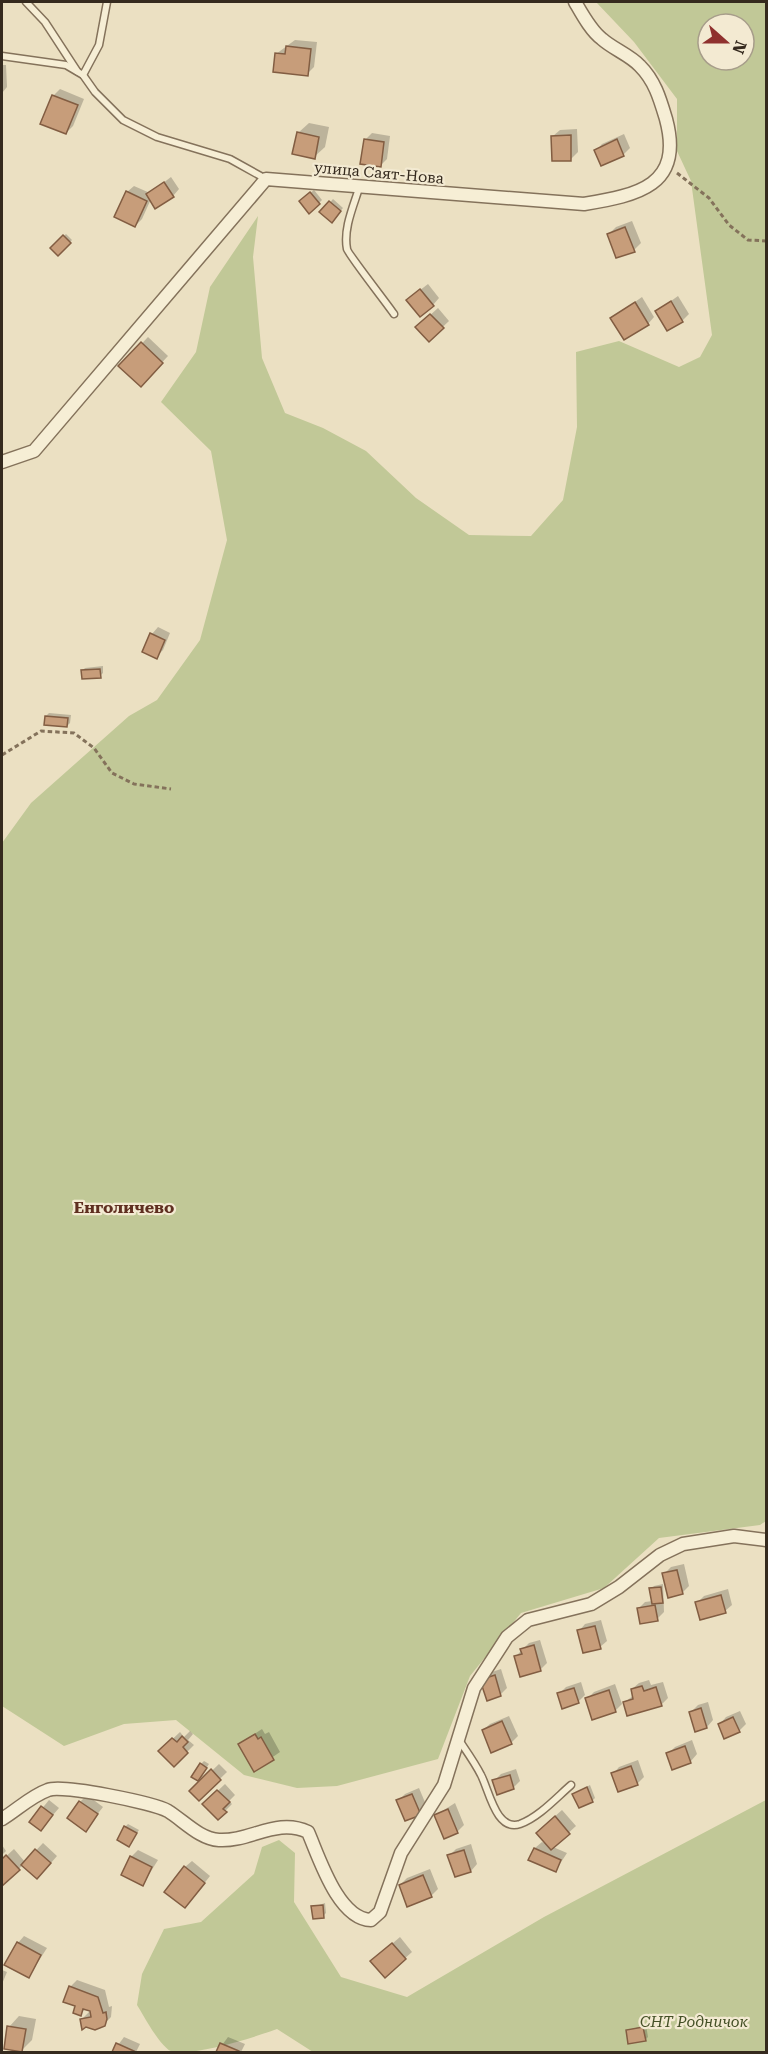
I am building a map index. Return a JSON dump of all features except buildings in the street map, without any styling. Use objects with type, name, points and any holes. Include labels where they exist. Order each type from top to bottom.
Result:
[{"type":"street","points":[[576,2],[600,38],[639,64],[656,87],[668,129],[671,150],[668,167]]},
{"type":"street","name":"улица Саят-Нова","points":[[266,179],[584,204],[627,197],[652,185],[668,167]]},
{"type":"street","points":[[2,462],[34,452],[233,214],[266,179]]},
{"type":"street","points":[[2,1819],[50,1788],[69,1789],[149,1804],[166,1810],[201,1834],[218,1840],[277,1827],[299,1828],[308,1832],[322,1869],[346,1906],[356,1915],[371,1920],[380,1912],[401,1853],[444,1785],[474,1688],[507,1637],[528,1620],[591,1604],[619,1587],[660,1555],[683,1544],[734,1536],[766,1540]]},
{"type":"lane","points":[[26,2],[45,22],[94,92],[123,120],[157,137],[230,159],[266,179]]},
{"type":"lane","points":[[81,74],[99,45],[107,2]]},
{"type":"lane","points":[[2,56],[66,65],[81,74]]},
{"type":"lane","points":[[361,185],[346,233],[347,252],[373,282],[394,314]]},
{"type":"lane","points":[[459,1739],[481,1775],[498,1815],[510,1825],[518,1825],[532,1818],[571,1785]]},
{"type":"path","points":[[668,167],[709,198],[729,225],[747,240],[766,241]]},
{"type":"path","points":[[2,755],[41,731],[74,734],[94,748],[112,773],[134,784],[171,789]]},
{"type":"green space","points":[[596,2],[766,2],[766,1521],[760,1525],[659,1538],[604,1588],[521,1613],[470,1676],[438,1759],[337,1786],[297,1788],[244,1775],[176,1720],[124,1724],[64,1746],[2,1706],[2,843],[31,803],[129,716],[157,700],[200,640],[227,540],[211,451],[161,402],[196,352],[210,287],[258,216],[253,257],[262,358],[285,413],[323,428],[366,451],[416,498],[469,535],[531,536],[563,500],[577,427],[576,352],[619,341],[679,367],[700,357],[712,335],[691,181],[677,151],[677,99],[634,42]]},
{"type":"green space","name":"СНТ Родничок","points":[[766,1800],[766,2052],[313,2052],[277,2029],[198,2051],[173,2052],[158,2039],[137,2005],[142,1974],[164,1929],[201,1922],[254,1874],[262,1847],[279,1840],[295,1853],[294,1902],[341,1977],[407,1997],[544,1917]]},
{"type":"district","name":"Енголичево","points":[[124,1207]]}]
